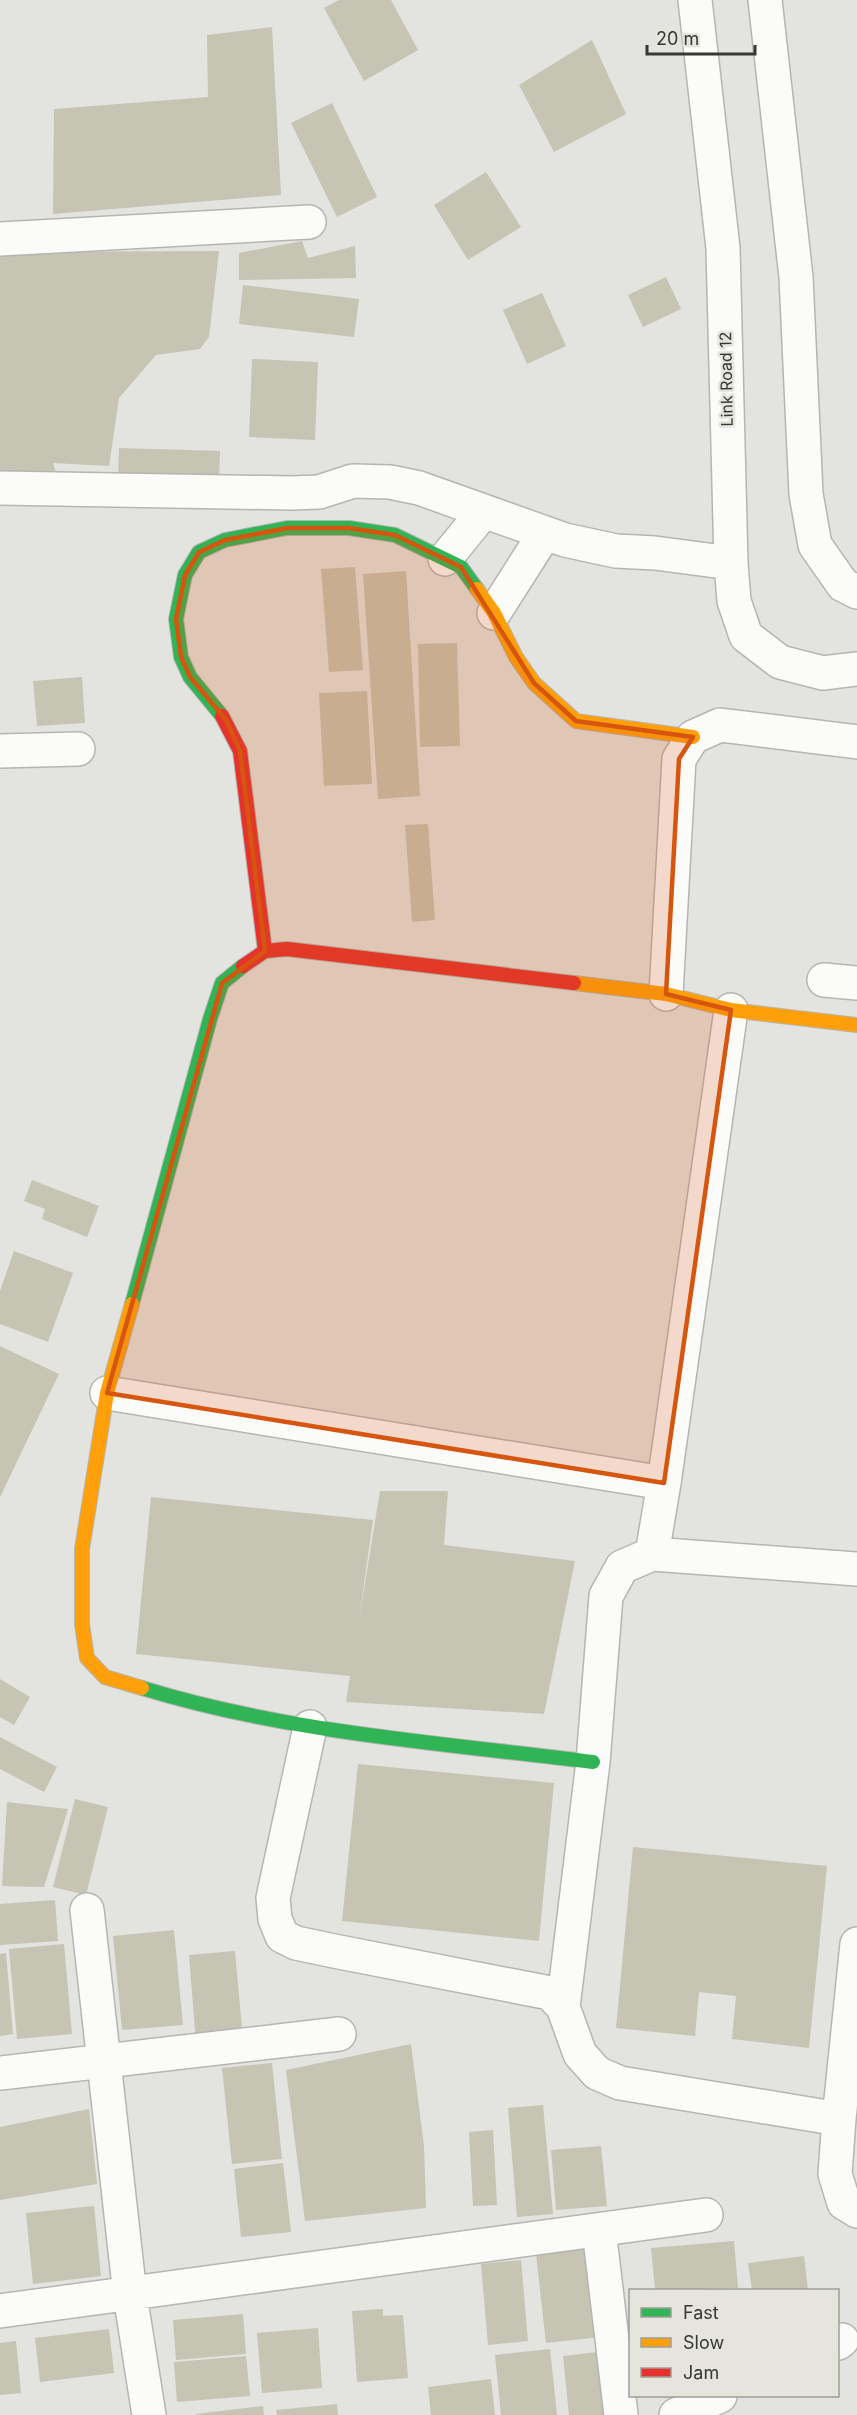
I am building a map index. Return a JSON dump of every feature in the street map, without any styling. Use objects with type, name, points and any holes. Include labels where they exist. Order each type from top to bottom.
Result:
[{"type":"street","name":"Link Road 12","points":[[695,0],[723,248],[730,563],[734,601],[746,636],[780,662],[823,673],[857,669]]},
{"type":"street","points":[[765,0],[796,277],[806,494],[815,545],[843,585],[857,592]]},
{"type":"street","points":[[0,239],[309,222]]},
{"type":"street","points":[[0,488],[291,493],[319,492],[353,481],[390,482],[419,488],[565,540],[616,551],[655,553],[730,563]]},
{"type":"street","points":[[445,559],[484,511]]},
{"type":"street","points":[[265,951],[240,751],[226,720],[190,677],[181,657],[176,619],[185,574],[200,552],[225,540],[287,528],[350,528],[395,535],[462,567],[494,613],[516,657],[534,682],[576,721],[693,737],[720,725],[857,742]]},
{"type":"street","points":[[494,613],[545,533]]},
{"type":"street","points":[[666,994],[679,759],[693,737]]},
{"type":"street","points":[[0,751],[78,749]]},
{"type":"street","points":[[593,1762],[310,1727],[190,1703],[105,1677],[87,1658],[82,1624],[82,1549],[107,1393],[210,1019],[222,983],[247,962],[265,951],[288,949],[666,994],[731,1010],[857,1025]]},
{"type":"street","points":[[824,980],[857,983]]},
{"type":"street","points":[[652,1554],[731,1010]]},
{"type":"street","points":[[107,1393],[664,1483]]},
{"type":"street","points":[[563,2007],[593,1762],[606,1596],[622,1567],[652,1554],[857,1569]]},
{"type":"street","points":[[310,1727],[273,1898],[275,1919],[282,1936],[296,1943],[324,1949],[550,1993],[563,2007],[580,2054],[597,2073],[620,2083],[839,2120]]},
{"type":"street","points":[[87,1910],[102,2063],[130,2295],[149,2415]]},
{"type":"street","points":[[857,1944],[835,2174],[844,2203],[857,2211]]},
{"type":"street","points":[[0,2073],[339,2034]]},
{"type":"street","points":[[0,2311],[706,2215]]},
{"type":"street","points":[[599,2230],[621,2415]]},
{"type":"street","points":[[676,2415],[718,2397]]},
{"type":"highlighted area","points":[[287,528],[349,528],[395,535],[461,567],[534,683],[576,721],[693,737],[679,759],[666,994],[731,1010],[664,1483],[107,1393],[222,983],[265,951],[240,751],[226,720],[190,677],[181,657],[176,619],[185,575],[199,552],[225,540]]},
{"type":"building","points":[[339,0],[391,0],[418,50],[364,81],[324,8]]},
{"type":"building","points":[[272,27],[281,195],[53,214],[54,109],[208,97],[207,35]]},
{"type":"building","points":[[592,40],[626,114],[554,152],[519,85]]},
{"type":"building","points":[[332,103],[377,197],[337,217],[291,123]]},
{"type":"building","points":[[486,172],[521,227],[468,260],[434,205]]},
{"type":"building","points":[[302,241],[308,258],[355,246],[356,278],[239,280],[239,253]]},
{"type":"building","points":[[219,251],[209,337],[200,349],[156,355],[119,398],[109,466],[53,463],[58,479],[0,483],[0,252]]},
{"type":"building","points":[[666,277],[681,309],[643,327],[628,295]]},
{"type":"building","points":[[243,285],[359,299],[354,337],[239,324]]},
{"type":"building","points":[[542,293],[566,346],[527,364],[503,310]]},
{"type":"building","points":[[252,359],[318,362],[315,440],[249,437]]},
{"type":"building","points":[[119,448],[220,451],[219,480],[118,478]]},
{"type":"building","points":[[355,567],[363,670],[329,672],[321,569]]},
{"type":"building","points":[[406,571],[420,796],[378,799],[363,574]]},
{"type":"building","points":[[457,643],[460,746],[420,747],[418,644]]},
{"type":"building","points":[[82,677],[85,723],[37,726],[33,681]]},
{"type":"building","points":[[367,691],[372,784],[324,786],[319,693]]},
{"type":"building","points":[[428,824],[435,920],[412,922],[405,825]]},
{"type":"building","points":[[32,1180],[99,1206],[87,1237],[42,1219],[45,1209],[24,1201]]},
{"type":"building","points":[[14,1251],[73,1273],[48,1342],[0,1324],[0,1291]]},
{"type":"building","points":[[0,1346],[59,1374],[0,1497]]},
{"type":"building","points":[[380,1491],[448,1491],[444,1545],[575,1561],[544,1714],[346,1702],[350,1676],[136,1654],[151,1497],[373,1520],[359,1620]]},
{"type":"building","points":[[0,1679],[30,1697],[14,1725],[0,1717]]},
{"type":"building","points":[[0,1737],[57,1767],[44,1792],[0,1769]]},
{"type":"building","points":[[358,1764],[554,1783],[539,1941],[342,1921]]},
{"type":"building","points":[[75,1799],[108,1807],[86,1895],[53,1887]]},
{"type":"building","points":[[7,1802],[68,1809],[44,1887],[2,1886]]},
{"type":"building","points":[[633,1847],[827,1866],[809,2048],[732,2039],[736,1996],[699,1992],[695,2036],[616,2028]]},
{"type":"building","points":[[55,1900],[58,1941],[0,1945],[0,1904]]},
{"type":"building","points":[[174,1930],[183,2025],[122,2030],[113,1936]]},
{"type":"building","points":[[64,1944],[72,2034],[17,2039],[9,1949]]},
{"type":"building","points":[[235,1951],[243,2040],[196,2043],[189,1955]]},
{"type":"building","points":[[6,1953],[13,2034],[0,2036],[0,1954]]},
{"type":"building","points":[[411,2044],[424,2146],[426,2208],[305,2221],[286,2070]]},
{"type":"building","points":[[272,2063],[282,2159],[232,2164],[222,2068]]},
{"type":"building","points":[[543,2105],[553,2214],[517,2217],[508,2108]]},
{"type":"building","points":[[89,2109],[97,2184],[0,2200],[0,2127]]},
{"type":"building","points":[[493,2130],[497,2205],[473,2206],[469,2132]]},
{"type":"building","points":[[601,2146],[607,2206],[556,2210],[551,2150]]},
{"type":"building","points":[[283,2163],[291,2232],[241,2237],[234,2169]]},
{"type":"building","points":[[94,2206],[101,2276],[33,2284],[26,2213]]},
{"type":"building","points":[[734,2241],[738,2288],[655,2289],[651,2248]]},
{"type":"building","points":[[591,2249],[600,2337],[546,2343],[536,2254]]},
{"type":"building","points":[[804,2256],[808,2289],[752,2289],[748,2263]]},
{"type":"building","points":[[521,2260],[528,2341],[488,2345],[481,2264]]},
{"type":"building","points":[[383,2309],[383,2316],[403,2315],[408,2378],[357,2382],[352,2311]]},
{"type":"building","points":[[243,2314],[246,2354],[176,2360],[173,2320]]},
{"type":"building","points":[[318,2328],[322,2388],[262,2393],[257,2333]]},
{"type":"building","points":[[109,2329],[114,2373],[40,2382],[35,2338]]},
{"type":"building","points":[[16,2341],[21,2393],[0,2395],[0,2343]]},
{"type":"building","points":[[550,2349],[557,2415],[501,2415],[495,2355]]},
{"type":"building","points":[[607,2351],[614,2415],[569,2415],[563,2356]]},
{"type":"building","points":[[246,2356],[250,2396],[177,2402],[174,2362]]},
{"type":"building","points":[[491,2379],[495,2415],[431,2415],[428,2387]]},
{"type":"building","points":[[337,2404],[338,2415],[277,2415],[276,2410]]},
{"type":"building","points":[[263,2406],[264,2415],[196,2415],[196,2414]]},
{"type":"traffic: fast","points":[[222,716],[190,677],[181,657],[176,619],[185,575],[199,552],[225,540],[287,528],[349,528],[395,535],[461,567],[477,589]]},
{"type":"traffic: fast","points":[[132,1304],[210,1019],[222,983],[243,966]]},
{"type":"traffic: fast","points":[[142,1688],[253,1716],[309,1726],[593,1762]]},
{"type":"traffic: slow","points":[[477,589],[494,613],[516,657],[534,683],[576,721],[693,737]]},
{"type":"traffic: slow","points":[[574,983],[666,994],[731,1010],[857,1025]]},
{"type":"traffic: slow","points":[[132,1304],[107,1393],[82,1549],[82,1624],[87,1658],[105,1677],[142,1688]]},
{"type":"traffic: jam","points":[[222,716],[240,751],[265,951]]},
{"type":"traffic: jam","points":[[243,966],[265,951],[287,949],[574,983]]}]
